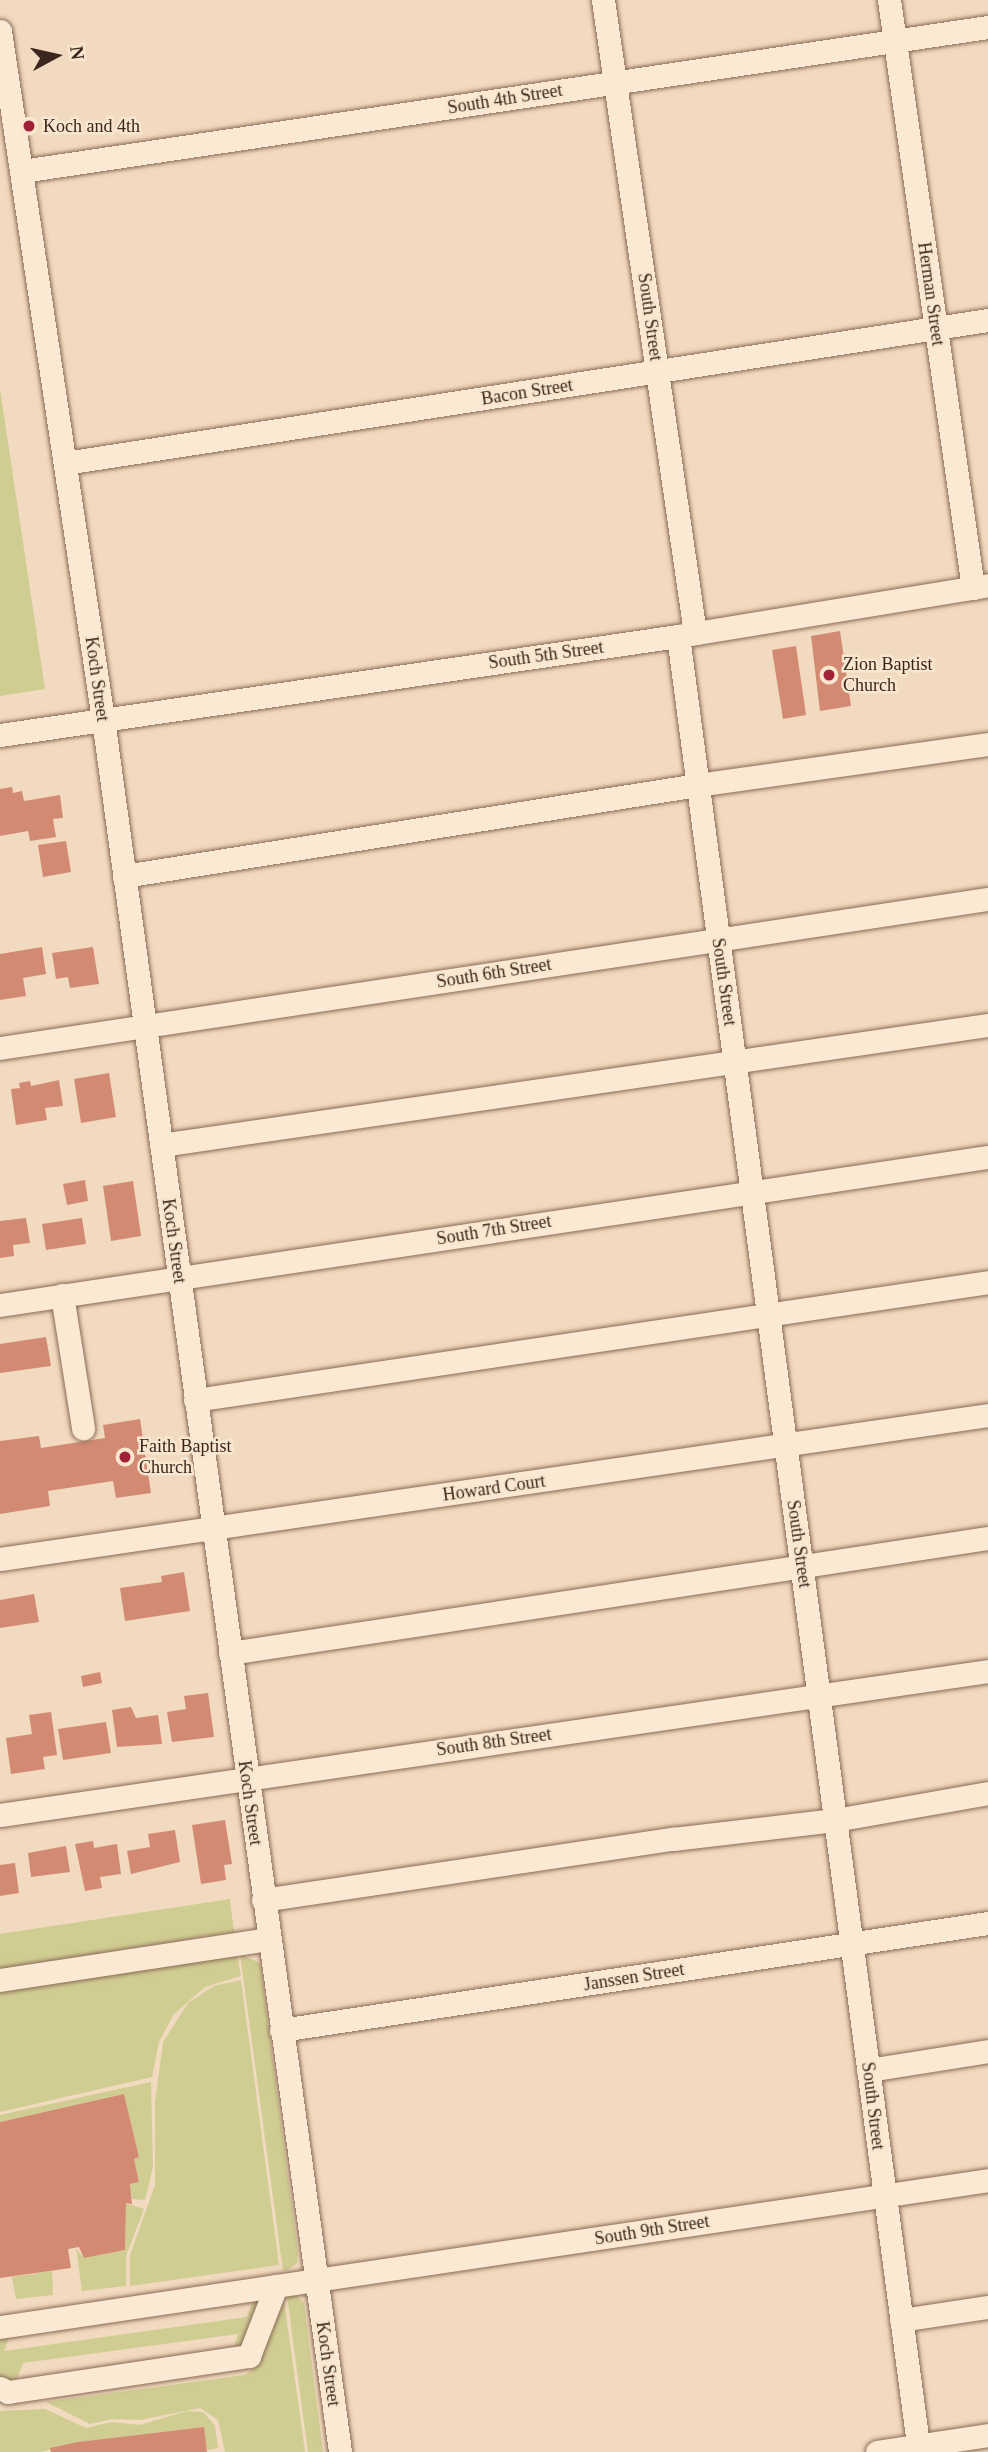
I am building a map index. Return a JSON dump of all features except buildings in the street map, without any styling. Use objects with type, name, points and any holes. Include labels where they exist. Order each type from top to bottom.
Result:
[{"type":"street","name":"South Street","points":[[603,0],[658,372],[686,635],[697,785],[918,2449]]},
{"type":"street","name":"Herman Street","points":[[889,0],[935,328],[981,586]]},
{"type":"street","name":"South 4th Street","points":[[22,171],[988,27]]},
{"type":"street","name":"Koch Street","points":[[0,31],[103,719],[340,2452]]},
{"type":"street","name":"Bacon Street","points":[[65,463],[988,320]]},
{"type":"street","name":"South 5th Street","points":[[0,735],[686,635],[981,586]]},
{"type":"street","points":[[124,876],[697,785],[988,744]]},
{"type":"street","name":"South 6th Street","points":[[0,1048],[988,899]]},
{"type":"street","points":[[161,1145],[988,1025]]},
{"type":"street","name":"South 7th Street","points":[[0,1305],[988,1157]]},
{"type":"street","points":[[195,1400],[768,1311],[988,1282]]},
{"type":"street","points":[[62,1295],[83,1427]]},
{"type":"street","name":"Howard Court","points":[[0,1559],[988,1415]]},
{"type":"street","points":[[230,1653],[802,1564],[988,1538]]},
{"type":"street","name":"South 8th Street","points":[[0,1815],[988,1671]]},
{"type":"street","points":[[263,1900],[673,1839],[835,1821],[988,1793]]},
{"type":"street","name":"Janssen Street","points":[[281,2031],[988,1923]]},
{"type":"street","points":[[0,1980],[268,1939]]},
{"type":"street","points":[[868,2070],[988,2051]]},
{"type":"street","name":"South 9th Street","points":[[0,2326],[988,2180]]},
{"type":"street","points":[[0,2388],[8,2392],[249,2356],[276,2286]]},
{"type":"street","points":[[901,2320],[988,2307]]},
{"type":"street","points":[[877,2452],[918,2449],[988,2435]]},
{"type":"shaded area","points":[[0,389],[45,689],[0,696]]},
{"type":"shaded area","points":[[230,1899],[234,1932],[0,1969],[0,1934]]},
{"type":"shaded area","points":[[237,1954],[241,1976],[205,1987],[174,2014],[159,2042],[152,2077],[0,2112],[0,1991]]},
{"type":"shaded area","points":[[240,1954],[260,1963],[298,2253],[297,2263],[283,2271]]},
{"type":"shaded area","points":[[241,1980],[279,2265],[130,2286],[130,2255],[155,2185],[155,2103],[163,2042],[188,2003],[214,1986]]},
{"type":"shaded area","points":[[151,2082],[153,2167],[145,2200],[132,2199],[130,2184],[139,2181],[134,2159],[139,2157],[124,2094],[0,2122],[0,2115]]},
{"type":"shaded area","points":[[126,2203],[144,2209],[126,2256],[126,2286],[82,2291],[76,2248],[84,2258],[125,2250]]},
{"type":"shaded area","points":[[52,2271],[53,2295],[16,2299],[12,2277]]},
{"type":"shaded area","points":[[287,2296],[297,2296],[304,2303],[323,2452],[308,2452]]},
{"type":"shaded area","points":[[264,2298],[245,2344],[233,2351],[238,2334],[23,2363],[16,2382],[0,2379],[0,2337],[11,2333],[4,2351],[247,2317],[253,2300]]},
{"type":"shaded area","points":[[284,2300],[305,2452],[225,2452],[218,2420],[200,2408],[140,2420],[112,2419],[90,2424],[46,2402],[245,2375],[253,2369]]},
{"type":"shaded area","points":[[45,2409],[86,2428],[111,2422],[140,2425],[187,2411],[203,2412],[215,2426],[218,2448],[207,2450],[203,2427],[79,2442],[41,2452],[0,2452],[0,2411]]},
{"type":"place","name":"Koch and 4th","points":[[29,126]]},
{"type":"place","name":"Zion Baptist Church","points":[[829,675]]},
{"type":"place","name":"Faith Baptist Church","points":[[125,1457]]}]
